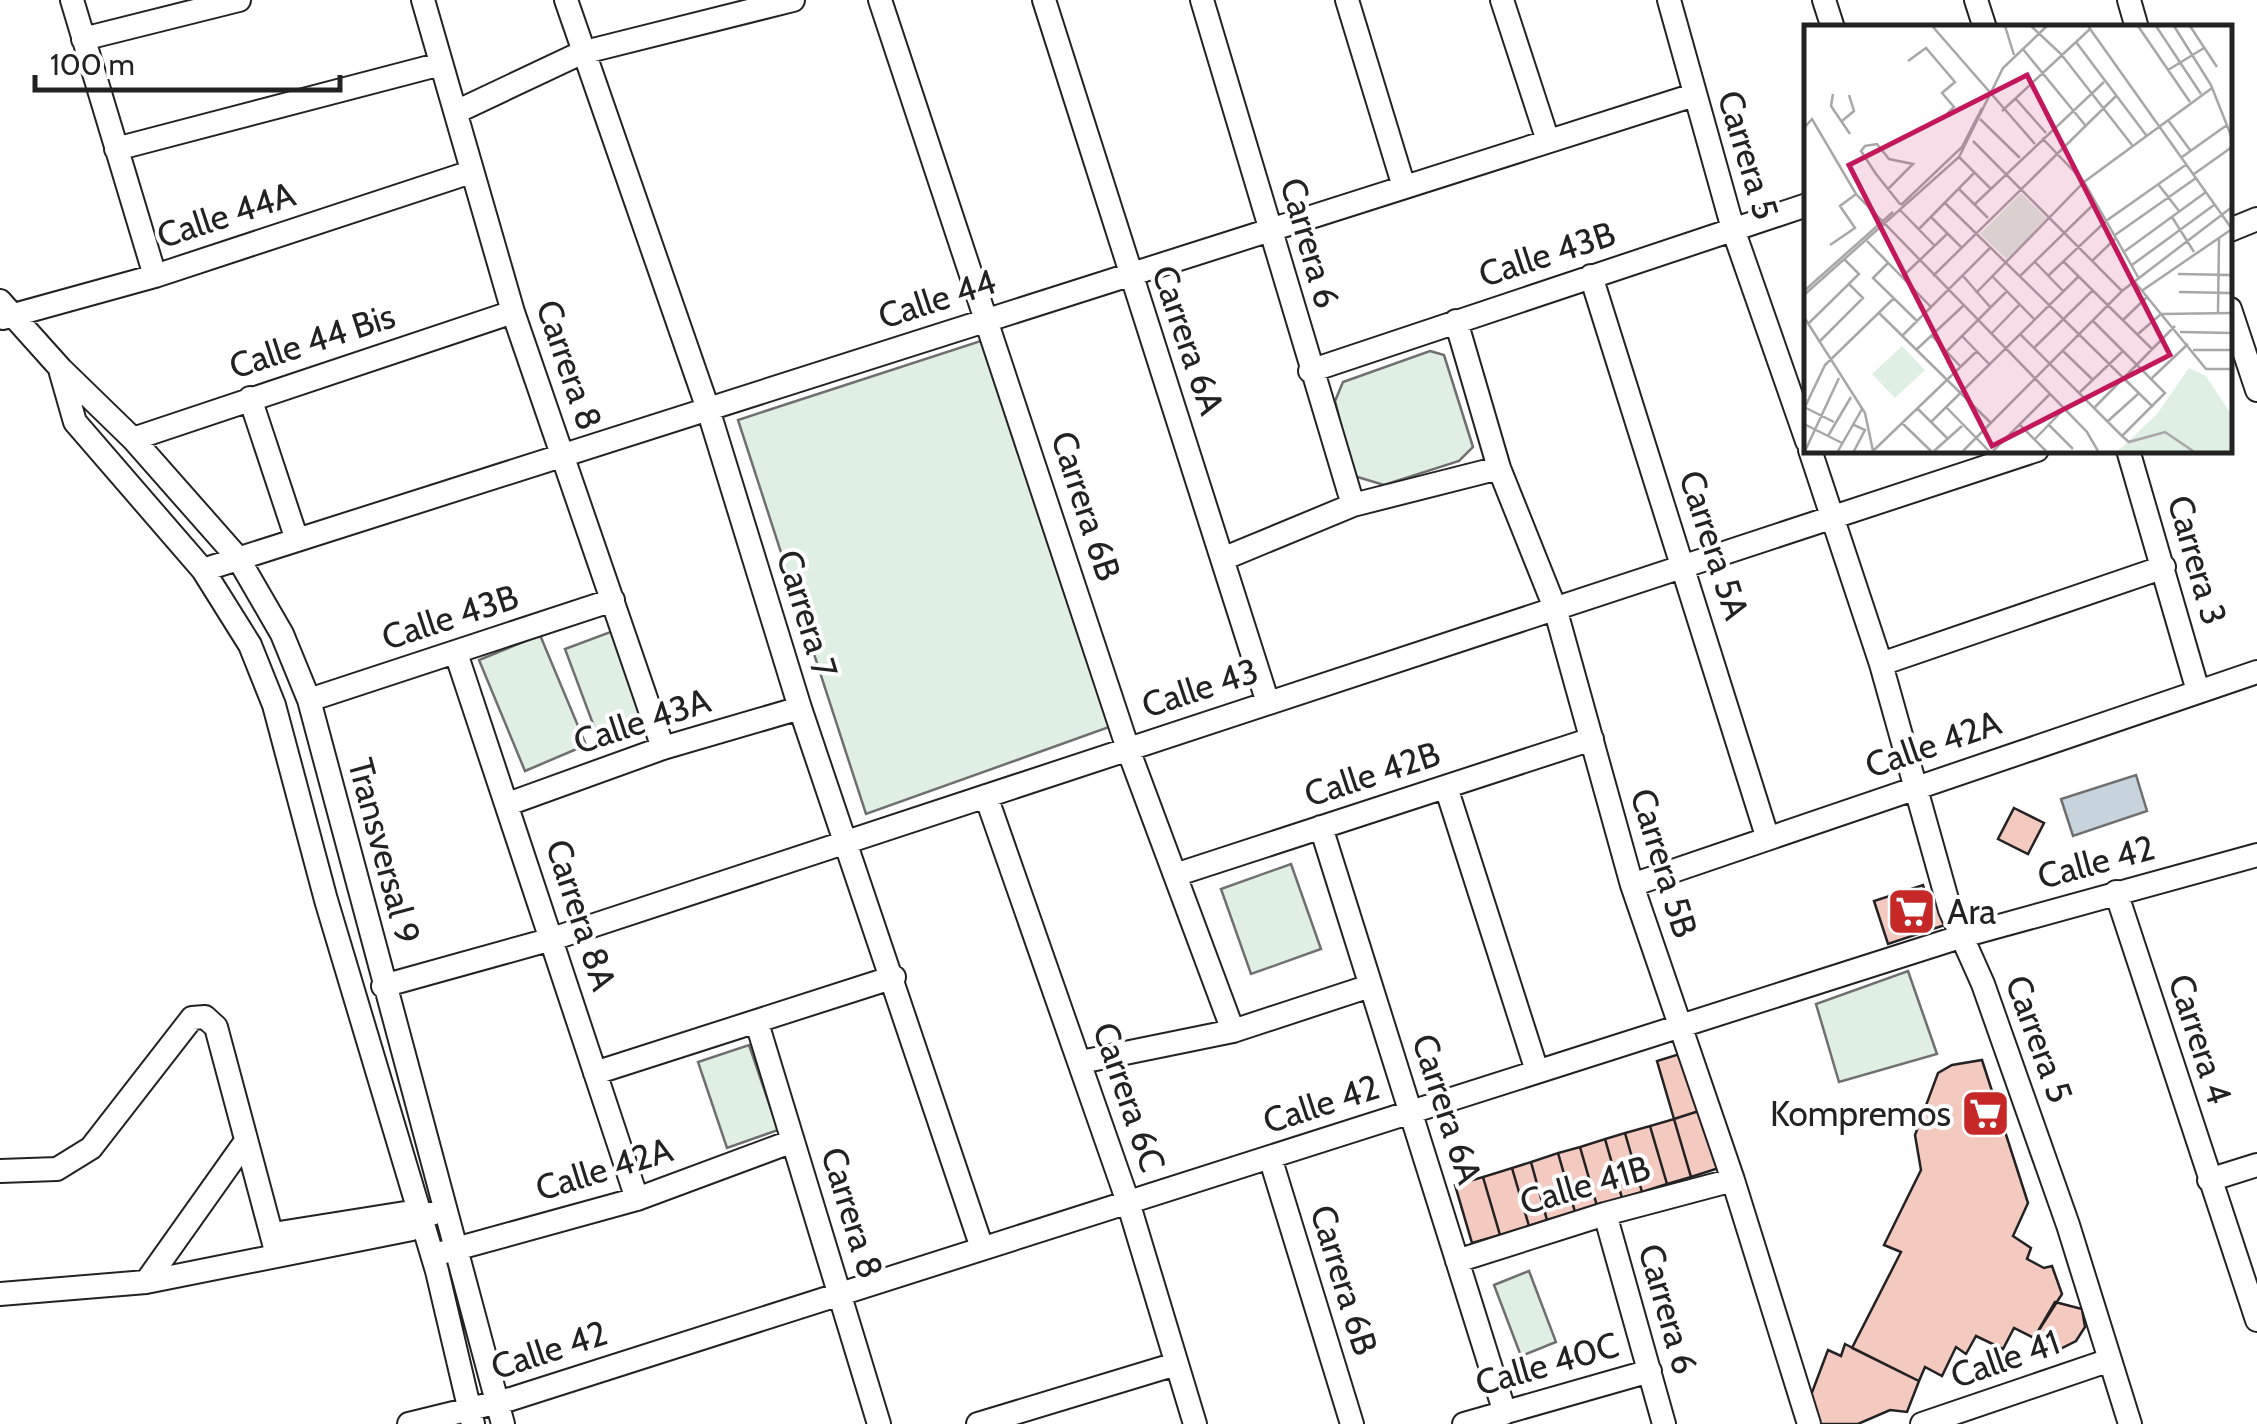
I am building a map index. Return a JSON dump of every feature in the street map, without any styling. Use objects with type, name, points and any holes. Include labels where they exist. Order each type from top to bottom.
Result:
[{"type":"street","points":[[72,0],[154,276]]},
{"type":"street","points":[[83,40],[239,0]]},
{"type":"street","name":"Carrera 8","points":[[423,0],[514,312],[663,748]]},
{"type":"street","name":"Carrera 7","points":[[566,0],[581,53],[708,409],[800,708],[894,977],[982,1248]]},
{"type":"street","points":[[456,112],[581,53],[793,0]]},
{"type":"street","name":"Carrera 6B","points":[[880,0],[1128,749],[1233,1031]]},
{"type":"street","name":"Carrera 6A","points":[[1044,0],[1129,274],[1226,558],[1268,703]]},
{"type":"street","name":"Carrera 6","points":[[1202,0],[1353,506]]},
{"type":"street","points":[[1348,0],[1404,187]]},
{"type":"street","points":[[1502,0],[1548,141]]},
{"type":"street","name":"Carrera 5","points":[[1669,0],[1733,229],[1797,376],[1804,422]]},
{"type":"street","points":[[1824,0],[1831,25]]},
{"type":"street","points":[[1976,0],[1984,25]]},
{"type":"street","points":[[2130,0],[2136,25]]},
{"type":"street","points":[[116,148],[441,64]]},
{"type":"street","name":"Calle 44","points":[[202,570],[1694,94]]},
{"type":"street","name":"Calle 44A","points":[[4,312],[154,276],[471,172]]},
{"type":"street","name":"Calle 43B","points":[[1310,371],[1804,207]]},
{"type":"street","points":[[2232,229],[2257,219]]},
{"type":"street","name":"Carrera 5A","points":[[1591,276],[1767,836]]},
{"type":"street","name":"Transversal 9","points":[[4,312],[133,439],[238,558],[282,634],[308,700],[383,986],[433,1214]]},
{"type":"street","name":"Calle 44 Bis","points":[[133,439],[514,312]]},
{"type":"street","points":[[2232,316],[2248,376]]},
{"type":"street","name":"Carrera 5B","points":[[1456,321],[1499,468],[1555,608],[1632,885],[1733,1180],[1809,1424]]},
{"type":"street","name":"Transversal 9","points":[[60,369],[74,422],[202,570],[250,644],[274,705],[326,900],[500,1414]]},
{"type":"street","points":[[250,398],[298,540]]},
{"type":"street","name":"Carrera 5","points":[[1811,452],[1881,664],[1950,910],[1963,936],[2068,1226],[2130,1424]]},
{"type":"street","name":"Calle 43","points":[[383,986],[552,938],[2030,452]]},
{"type":"street","name":"Carrera 3","points":[[2129,452],[2198,691]]},
{"type":"street","points":[[1226,558],[1353,506],[1499,468]]},
{"type":"street","points":[[1881,664],[2164,567]]},
{"type":"street","name":"Calle 43B","points":[[308,700],[613,600]]},
{"type":"street","name":"Carrera 8A","points":[[456,652],[637,1199]]},
{"type":"street","name":"Calle 42A","points":[[1632,885],[2257,672]]},
{"type":"street","name":"Calle 43A","points":[[508,804],[663,748],[800,708]]},
{"type":"street","name":"Calle 42B","points":[[1175,875],[1592,739]]},
{"type":"street","points":[[1446,786],[1537,1072]]},
{"type":"street","name":"Carrera 6C","points":[[986,796],[1128,1202],[1195,1424]]},
{"type":"street","name":"Carrera 6A","points":[[1322,827],[1505,1413]]},
{"type":"street","name":"Calle 42","points":[[408,1424],[500,1414],[982,1248],[1963,936],[2257,855]]},
{"type":"street","name":"Carrera 4","points":[[2116,892],[2257,1320]]},
{"type":"street","points":[[595,1073],[894,977]]},
{"type":"street","points":[[1081,1062],[1233,1031],[1370,986]]},
{"type":"street","points":[[0,1171],[57,1169],[91,1148],[192,1018],[205,1017],[216,1027],[275,1245]]},
{"type":"street","name":"Carrera 8","points":[[757,1023],[879,1424]]},
{"type":"street","points":[[146,1282],[246,1140]]},
{"type":"street","name":"Calle 42A","points":[[444,1252],[637,1199],[793,1140]]},
{"type":"street","name":"Carrera 6B","points":[[1270,1157],[1352,1424]]},
{"type":"street","points":[[2209,1180],[2257,1166]]},
{"type":"street","name":"Calle 41B","points":[[1458,1261],[1604,1214],[1733,1180]]},
{"type":"street","points":[[0,1294],[146,1282],[275,1245],[359,1230],[405,1214],[433,1214]]},
{"type":"street","name":"Carrera 6","points":[[1604,1214],[1664,1424]]},
{"type":"street","name":"Transversal 9","points":[[444,1252],[471,1418]]},
{"type":"street","name":"Calle 41","points":[[1922,1424],[2110,1360]]},
{"type":"street","points":[[978,1424],[1176,1364]]},
{"type":"street","name":"Calle 40C","points":[[1464,1424],[1650,1370]]},
{"type":"green space","points":[[996,336],[1112,726],[866,814],[738,420]]},
{"type":"green space","points":[[1430,351],[1444,355],[1473,447],[1459,461],[1384,485],[1354,476],[1335,401],[1343,382]]},
{"type":"green space","points":[[613,631],[644,714],[596,732],[565,649]]},
{"type":"green space","points":[[540,635],[586,745],[525,771],[479,660]]},
{"type":"green space","points":[[1291,864],[1321,949],[1251,974],[1221,889]]},
{"type":"green space","points":[[1908,971],[1937,1054],[1839,1082],[1816,1004]]},
{"type":"green space","points":[[749,1045],[778,1130],[727,1148],[698,1062]]},
{"type":"green space","points":[[1529,1271],[1556,1342],[1521,1356],[1494,1285]]},
{"type":"shaded area","points":[[2136,775],[2147,811],[2073,836],[2061,799]]},
{"type":"building","points":[[2014,808],[2044,823],[2028,854],[1998,839]]},
{"type":"building","name":"Ara","points":[[1923,885],[1926,896],[1940,891],[1951,923],[1888,944],[1874,901]]},
{"type":"building","points":[[1686,1052],[1702,1110],[1674,1119],[1657,1061]]},
{"type":"building","points":[[1982,1060],[2028,1203],[2013,1236],[2031,1248],[2027,1259],[2044,1268],[2052,1266],[2062,1294],[2034,1338],[2014,1328],[2003,1349],[1976,1336],[1966,1354],[1956,1347],[1942,1376],[1925,1367],[1919,1381],[1852,1348],[1901,1252],[1884,1245],[1921,1170],[1915,1135],[1938,1073],[1952,1065]]},
{"type":"building","points":[[1702,1110],[1719,1168],[1691,1177],[1674,1119]]},
{"type":"building","points":[[1674,1119],[1691,1177],[1667,1184],[1650,1126]]},
{"type":"building","points":[[1650,1126],[1667,1184],[1642,1192],[1625,1133]]},
{"type":"building","points":[[1625,1133],[1642,1192],[1622,1198],[1605,1139]]},
{"type":"building","points":[[1605,1139],[1622,1198],[1597,1206],[1580,1147]]},
{"type":"building","points":[[1580,1147],[1597,1206],[1575,1212],[1558,1153]]},
{"type":"building","points":[[1558,1153],[1575,1212],[1547,1220],[1531,1162]]},
{"type":"building","points":[[1531,1162],[1547,1220],[1529,1226],[1512,1168]]},
{"type":"building","points":[[1512,1168],[1529,1226],[1500,1235],[1483,1177]]},
{"type":"building","points":[[1483,1177],[1500,1235],[1472,1243],[1455,1185]]},
{"type":"building","points":[[2055,1302],[2082,1309],[2085,1327],[2076,1341],[2058,1350],[2034,1338]]},
{"type":"building","points":[[1845,1344],[1919,1381],[1907,1412],[1890,1410],[1858,1424],[1818,1424],[1811,1395],[1828,1350],[1841,1356]]},
{"type":"place","name":"Ara","points":[[1912,912]]},
{"type":"place","name":"Kompremos","points":[[1986,1114]]}]
